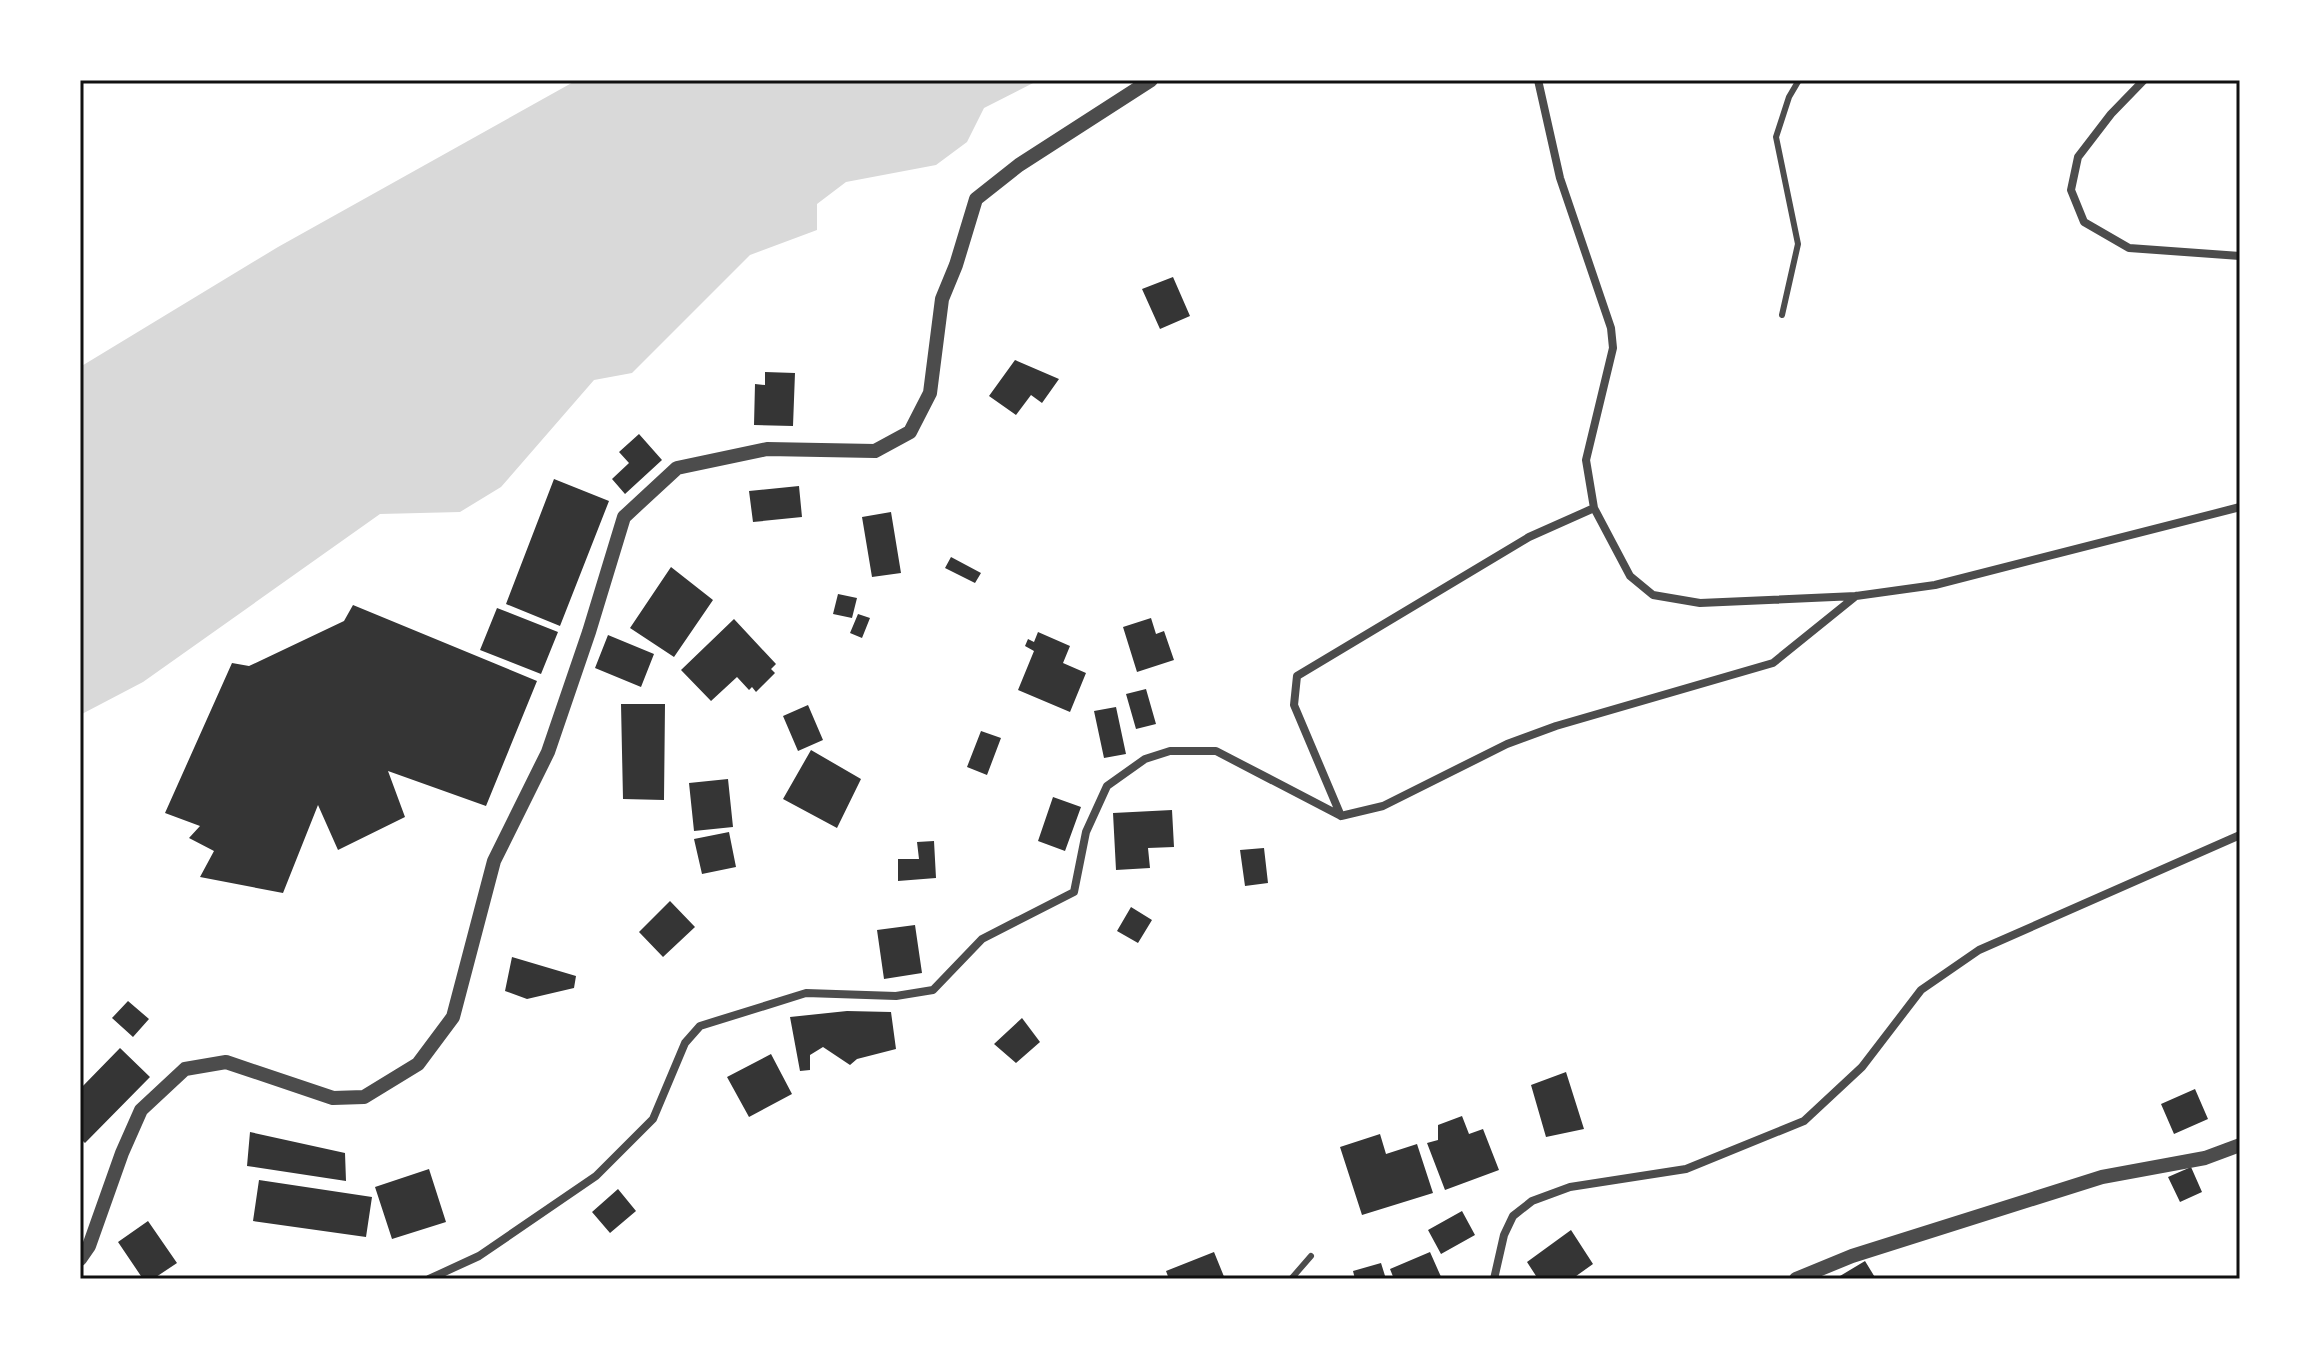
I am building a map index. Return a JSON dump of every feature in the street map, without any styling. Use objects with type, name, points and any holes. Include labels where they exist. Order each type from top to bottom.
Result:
[{"type":"street","points":[[80,1259],[89,1246],[141,1110],[185,1069],[226,1062],[333,1098],[364,1097],[418,1064],[453,1017],[494,861],[548,752],[624,517],[677,468],[767,449],[875,451],[910,432],[930,393],[942,299],[976,199],[1019,165],[1151,80]]},
{"type":"street","points":[[1538,80],[1560,178],[1611,328],[1613,348],[1586,460],[1594,508],[1630,576],[1653,595],[1700,603],[1856,596],[1935,585],[2240,507]]},
{"type":"street","points":[[2144,80],[2111,114],[2078,157],[2071,190],[2084,222],[2129,248],[2240,256]]},
{"type":"street","points":[[1341,816],[1294,705],[1297,676],[1529,537],[1594,508]]},
{"type":"street","points":[[429,1279],[479,1256],[596,1176],[653,1119],[685,1043],[700,1026],[806,993],[896,996],[933,990],[982,939],[1074,892],[1086,832],[1107,786],[1145,759],[1170,751],[1216,751],[1341,816],[1383,806],[1507,744],[1532,735],[1773,663],[1856,596]]},
{"type":"street","points":[[1494,1279],[1508,1226],[1513,1216],[1532,1201],[1570,1187],[1686,1169],[1804,1121],[1862,1067],[1921,990],[1979,950],[2240,835]]},
{"type":"street","points":[[1796,1279],[1852,1256],[2102,1177],[2205,1158],[2240,1145]]},
{"type":"lane","points":[[1782,315],[1798,244],[1776,137],[1789,97],[1799,80]]},
{"type":"lane","points":[[1291,1279],[1311,1256]]},
{"type":"shaded area","points":[[577,80],[1039,80],[984,108],[967,142],[936,165],[846,182],[817,204],[817,230],[750,255],[632,373],[594,380],[501,487],[460,512],[380,514],[143,682],[80,715],[80,367],[278,247]]},
{"type":"building","points":[[1173,277],[1190,316],[1160,329],[1142,289]]},
{"type":"building","points":[[1015,360],[1059,379],[1042,403],[1031,395],[1016,415],[989,396]]},
{"type":"building","points":[[765,372],[795,373],[793,426],[754,425],[755,384],[765,385]]},
{"type":"building","points":[[639,434],[662,460],[625,494],[612,479],[629,463],[619,452]]},
{"type":"building","points":[[554,479],[609,501],[560,626],[506,604]]},
{"type":"building","points":[[799,486],[802,517],[753,522],[749,491]]},
{"type":"building","points":[[891,512],[901,573],[872,577],[862,517]]},
{"type":"building","points":[[951,557],[981,573],[975,583],[945,568]]},
{"type":"building","points":[[671,567],[713,600],[674,657],[630,628]]},
{"type":"building","points":[[838,594],[857,598],[852,618],[833,614]]},
{"type":"building","points":[[353,605],[537,681],[486,806],[388,771],[405,817],[338,850],[318,805],[283,893],[200,877],[214,851],[189,838],[200,826],[165,813],[232,663],[249,666],[344,621]]},
{"type":"building","points":[[497,608],[558,632],[541,674],[480,650]]},
{"type":"building","points":[[858,614],[870,618],[862,638],[850,633]]},
{"type":"building","points":[[1151,618],[1156,634],[1164,631],[1174,660],[1137,672],[1123,627]]},
{"type":"building","points":[[734,619],[776,664],[771,669],[775,673],[756,692],[752,687],[749,690],[737,677],[711,701],[681,670]]},
{"type":"building","points":[[1038,632],[1070,646],[1063,663],[1086,673],[1070,712],[1018,690],[1034,651],[1025,646],[1028,639],[1034,642]]},
{"type":"building","points":[[608,635],[654,654],[641,687],[595,668]]},
{"type":"building","points":[[1146,689],[1156,724],[1136,729],[1126,694]]},
{"type":"building","points":[[621,704],[665,704],[664,800],[623,799]]},
{"type":"building","points":[[808,705],[823,740],[798,751],[783,716]]},
{"type":"building","points":[[1116,707],[1126,754],[1104,758],[1094,711]]},
{"type":"building","points":[[981,731],[1001,738],[987,775],[967,767]]},
{"type":"building","points":[[811,750],[861,779],[837,828],[783,799]]},
{"type":"building","points":[[728,779],[733,827],[694,831],[689,783]]},
{"type":"building","points":[[1053,797],[1081,807],[1065,851],[1038,841]]},
{"type":"building","points":[[1172,810],[1174,847],[1148,848],[1150,868],[1116,870],[1113,813]]},
{"type":"building","points":[[729,832],[736,867],[702,874],[694,839]]},
{"type":"building","points":[[934,841],[936,878],[898,881],[898,859],[919,859],[917,842]]},
{"type":"building","points":[[1264,848],[1268,883],[1245,886],[1240,850]]},
{"type":"building","points":[[670,901],[695,927],[663,957],[639,932]]},
{"type":"building","points":[[1131,907],[1152,920],[1138,943],[1117,931]]},
{"type":"building","points":[[915,925],[922,973],[884,979],[877,930]]},
{"type":"building","points":[[512,957],[576,976],[574,988],[527,999],[505,991]]},
{"type":"building","points":[[128,1001],[149,1019],[133,1037],[112,1018]]},
{"type":"building","points":[[847,1011],[891,1012],[896,1049],[857,1059],[850,1065],[823,1047],[810,1055],[810,1070],[800,1071],[790,1017]]},
{"type":"building","points":[[1022,1018],[1040,1042],[1016,1063],[994,1044]]},
{"type":"building","points":[[120,1048],[150,1077],[85,1143],[80,1138],[80,1089]]},
{"type":"building","points":[[771,1054],[792,1094],[749,1117],[727,1077]]},
{"type":"building","points":[[1566,1072],[1584,1129],[1546,1137],[1531,1085]]},
{"type":"building","points":[[2195,1089],[2208,1119],[2174,1134],[2161,1104]]},
{"type":"building","points":[[1462,1116],[1469,1134],[1483,1129],[1499,1170],[1445,1190],[1427,1143],[1438,1140],[1438,1125]]},
{"type":"building","points":[[250,1132],[345,1153],[346,1181],[247,1166]]},
{"type":"building","points":[[1380,1134],[1386,1154],[1417,1144],[1433,1193],[1362,1215],[1340,1147]]},
{"type":"building","points":[[2191,1167],[2202,1192],[2180,1202],[2168,1177]]},
{"type":"building","points":[[429,1169],[446,1222],[392,1239],[375,1187]]},
{"type":"building","points":[[259,1180],[372,1197],[366,1237],[253,1221]]},
{"type":"building","points":[[618,1189],[636,1211],[610,1233],[592,1212]]},
{"type":"building","points":[[1462,1211],[1475,1235],[1441,1254],[1428,1230]]},
{"type":"building","points":[[148,1221],[177,1263],[153,1279],[143,1279],[118,1242]]},
{"type":"building","points":[[1571,1230],[1593,1264],[1572,1279],[1538,1279],[1527,1262]]},
{"type":"building","points":[[1214,1252],[1225,1279],[1169,1279],[1166,1271]]},
{"type":"building","points":[[1430,1252],[1442,1279],[1394,1279],[1390,1269]]},
{"type":"building","points":[[1865,1261],[1876,1279],[1835,1279]]},
{"type":"building","points":[[1381,1263],[1386,1279],[1355,1279],[1353,1271]]}]
